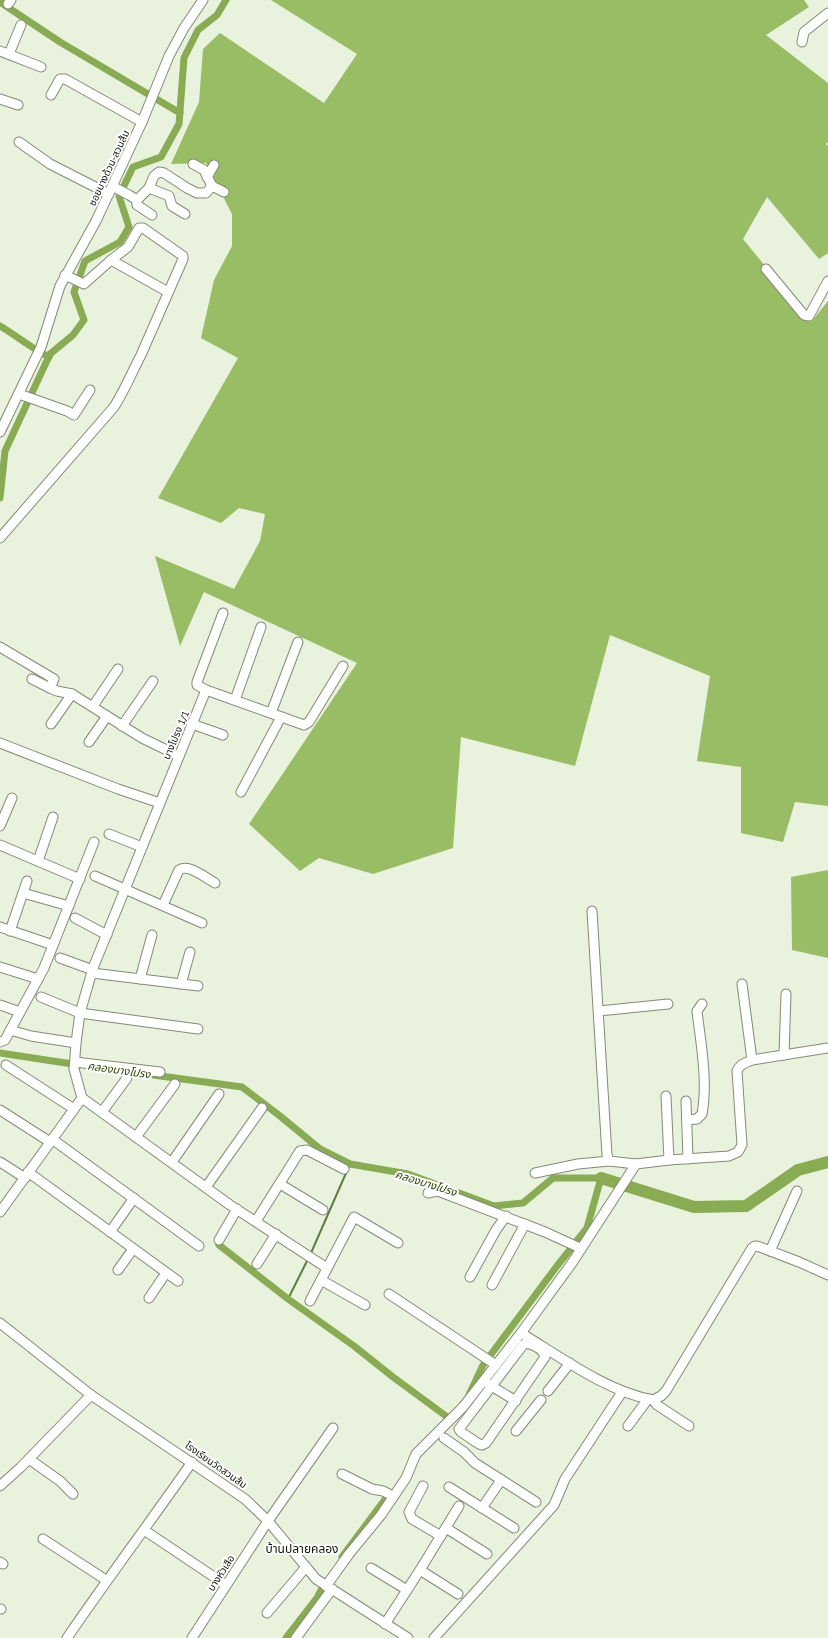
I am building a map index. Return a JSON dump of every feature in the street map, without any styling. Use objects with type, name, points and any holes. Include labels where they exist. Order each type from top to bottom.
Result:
[{"type":"street","name":"ซอยบางด้วน-สวนส้ม","points":[[21,395],[41,347],[60,286],[67,276],[112,190],[175,44],[203,0]]},
{"type":"street","points":[[802,42],[804,32],[828,13]]},
{"type":"street","points":[[20,25],[4,52],[41,66]]},
{"type":"street","points":[[50,95],[60,79],[65,78],[142,122]]},
{"type":"street","points":[[0,99],[18,105]]},
{"type":"street","points":[[19,142],[50,164],[112,190],[133,197],[137,205],[152,215]]},
{"type":"street","points":[[193,164],[204,170],[212,186],[224,192]]},
{"type":"street","points":[[207,177],[214,165]]},
{"type":"street","points":[[133,197],[149,188],[154,176],[160,172],[197,193],[206,193],[212,186]]},
{"type":"street","points":[[149,188],[169,196],[172,206],[185,214]]},
{"type":"street","points":[[0,538],[122,395],[183,256],[143,228],[139,228],[128,247],[111,260],[85,284],[82,284],[67,276]]},
{"type":"street","points":[[111,260],[168,292]]},
{"type":"street","points":[[766,269],[804,315],[807,316],[809,316],[814,310],[828,281]]},
{"type":"street","points":[[0,432],[21,395],[67,411],[74,415],[90,390]]},
{"type":"street","points":[[223,613],[197,682],[197,685],[205,694],[235,700],[307,724],[343,666]]},
{"type":"street","points":[[235,700],[261,626]]},
{"type":"street","points":[[271,713],[298,642]]},
{"type":"street","points":[[0,647],[54,679],[50,688]]},
{"type":"street","points":[[93,706],[118,669]]},
{"type":"street","points":[[32,679],[57,691],[72,694],[149,742],[179,756]]},
{"type":"street","points":[[122,726],[153,681]]},
{"type":"street","points":[[51,724],[72,694]]},
{"type":"street","name":"บางโปรง 1/1","points":[[82,1098],[75,1077],[74,1063],[80,1013],[93,971],[107,935],[205,694]]},
{"type":"street","points":[[89,742],[107,716]]},
{"type":"street","points":[[241,792],[281,716]]},
{"type":"street","points":[[192,724],[223,735]]},
{"type":"street","points":[[0,743],[118,789],[160,803]]},
{"type":"street","points":[[0,826],[12,798]]},
{"type":"street","points":[[38,861],[53,817]]},
{"type":"street","points":[[109,834],[142,847]]},
{"type":"street","points":[[0,1042],[5,1040],[38,979],[94,842]]},
{"type":"street","points":[[0,845],[80,879]]},
{"type":"street","points":[[163,905],[181,868],[188,868],[215,883]]},
{"type":"street","points":[[95,876],[126,888],[202,923]]},
{"type":"street","points":[[10,931],[27,882]]},
{"type":"street","points":[[23,893],[69,906]]},
{"type":"street","points":[[592,911],[607,1156],[609,1162]]},
{"type":"street","points":[[74,918],[107,935]]},
{"type":"street","points":[[0,927],[53,945]]},
{"type":"street","points":[[140,979],[152,935]]},
{"type":"street","points":[[181,984],[190,952]]},
{"type":"street","points":[[60,958],[93,971],[140,979],[198,986]]},
{"type":"street","points":[[0,966],[38,979]]},
{"type":"street","points":[[742,984],[752,1060]]},
{"type":"street","points":[[784,1055],[786,994]]},
{"type":"street","points":[[41,997],[80,1013],[198,1029]]},
{"type":"street","points":[[598,1011],[668,1004]]},
{"type":"street","points":[[687,1120],[697,1119],[702,1114],[704,1102],[702,1043],[697,1011],[702,1004]]},
{"type":"street","points":[[0,1005],[20,1012]]},
{"type":"street","points":[[10,1030],[31,1036],[76,1043]]},
{"type":"street","points":[[535,1173],[578,1164],[609,1162],[634,1168],[669,1160],[729,1156],[738,1152],[742,1146],[737,1071],[739,1067],[752,1060],[828,1048]]},
{"type":"street","points":[[74,1063],[160,1072]]},
{"type":"street","points":[[6,1065],[74,1109]]},
{"type":"street","points":[[102,1112],[127,1078]]},
{"type":"street","points":[[136,1137],[175,1084]]},
{"type":"street","points":[[172,1162],[219,1094]]},
{"type":"street","points":[[666,1096],[669,1160]]},
{"type":"street","points":[[0,1212],[82,1098],[237,1209],[327,1268]]},
{"type":"street","points":[[686,1102],[688,1159]]},
{"type":"street","points":[[206,1187],[262,1108]]},
{"type":"street","points":[[0,1110],[51,1141],[134,1198],[200,1246]]},
{"type":"street","points":[[256,1221],[280,1184],[298,1152],[307,1150],[344,1169]]},
{"type":"street","points":[[0,1162],[26,1175],[110,1232],[178,1282]]},
{"type":"street","points":[[296,1638],[406,1478],[416,1454],[440,1436],[484,1381],[490,1361],[521,1333],[572,1263],[575,1245],[621,1189],[634,1168]]},
{"type":"street","points":[[280,1184],[323,1210]]},
{"type":"street","points":[[428,1194],[438,1191],[506,1216],[575,1245]]},
{"type":"street","points":[[770,1251],[797,1191]]},
{"type":"street","points":[[110,1232],[134,1198]]},
{"type":"street","points":[[219,1240],[237,1209]]},
{"type":"street","points":[[470,1277],[496,1230],[506,1216]]},
{"type":"street","points":[[310,1300],[354,1217],[398,1243]]},
{"type":"street","points":[[492,1285],[525,1224]]},
{"type":"street","points":[[257,1264],[276,1234]]},
{"type":"street","points":[[628,1426],[651,1399],[660,1396],[666,1391],[752,1248],[755,1246],[760,1247],[828,1275]]},
{"type":"street","points":[[118,1270],[133,1249]]},
{"type":"street","points":[[148,1298],[166,1273]]},
{"type":"street","points":[[321,1280],[365,1306]]},
{"type":"street","points":[[388,1294],[490,1361]]},
{"type":"street","name":"โรงเรียนวัดสวนส้ม","points":[[0,1323],[91,1395],[245,1499],[268,1521],[316,1579],[408,1638]]},
{"type":"street","points":[[521,1333],[622,1392],[651,1399],[657,1405],[689,1426]]},
{"type":"street","points":[[528,1344],[543,1352],[545,1357],[486,1443],[482,1445],[478,1444],[459,1429],[492,1386],[523,1345],[528,1344]]},
{"type":"street","points":[[548,1391],[570,1363]]},
{"type":"street","points":[[484,1381],[516,1401]]},
{"type":"street","points":[[434,1638],[554,1505],[565,1479],[622,1392]]},
{"type":"street","points":[[0,1486],[29,1459],[91,1395]]},
{"type":"street","points":[[516,1431],[541,1400]]},
{"type":"street","name":"บางหัวเสือ","points":[[192,1638],[268,1521],[333,1428]]},
{"type":"street","points":[[440,1436],[501,1480],[536,1502]]},
{"type":"street","points":[[29,1459],[60,1481],[73,1494]]},
{"type":"street","points":[[67,1638],[106,1580],[144,1530],[192,1462]]},
{"type":"street","points":[[342,1474],[372,1489],[383,1491],[393,1496]]},
{"type":"street","points":[[482,1508],[501,1480]]},
{"type":"street","points":[[423,1486],[409,1512],[412,1519],[444,1532],[487,1554]]},
{"type":"street","points":[[449,1487],[514,1528]]},
{"type":"street","points":[[385,1624],[459,1506]]},
{"type":"street","points":[[144,1530],[226,1585]]},
{"type":"street","points":[[42,1539],[106,1580]]},
{"type":"street","points":[[267,1613],[306,1567]]},
{"type":"street","points":[[371,1568],[407,1590]]},
{"type":"street","points":[[420,1570],[458,1594]]},
{"type":"green space","points":[[271,0],[804,0],[809,7],[766,35],[828,83],[828,142],[826,144],[828,146],[828,253],[819,259],[767,197],[743,239],[811,322],[828,301],[828,806],[795,802],[783,842],[741,833],[741,767],[697,761],[710,676],[610,635],[575,766],[461,737],[453,848],[373,874],[319,858],[300,871],[249,824],[357,663],[204,592],[180,646],[155,556],[234,589],[260,541],[265,514],[239,508],[221,523],[158,498],[238,358],[201,338],[214,280],[232,246],[232,214],[206,163],[171,164],[199,102],[203,49],[220,33],[324,103],[357,54]]},
{"type":"green space","points":[[828,870],[828,958],[792,950],[791,877]]},
{"type":"waterway","points":[[0,498],[5,451],[50,354],[73,335],[84,320],[74,292],[85,261],[120,242],[129,227],[119,196],[133,167],[161,157],[179,124],[184,58],[198,30],[217,15],[226,0]]},
{"type":"waterway","points":[[0,2],[60,42],[180,113]]},
{"type":"waterway","points":[[0,326],[49,357]]},
{"type":"waterway","name":"คลองบางโปรง","points":[[0,1053],[79,1065]]},
{"type":"waterway","name":"คลองบางโปรง","points":[[153,1075],[242,1087],[320,1149],[350,1164],[408,1174],[494,1206],[523,1203],[553,1178],[601,1178],[587,1228],[483,1365],[469,1395]]},
{"type":"waterway","name":"คลองบางโปรง","points":[[601,1178],[694,1207],[746,1206],[798,1170],[828,1162]]},
{"type":"waterway","points":[[311,1253],[350,1164]]},
{"type":"waterway","points":[[219,1245],[288,1299],[354,1346],[450,1419]]},
{"type":"waterway","points":[[288,1299],[308,1259]]},
{"type":"waterway","points":[[342,1557],[386,1498]]},
{"type":"waterway","points":[[286,1638],[317,1598],[321,1590]]},
{"type":"district","name":"บ้านปลายคลอง","points":[[302,1548]]}]
